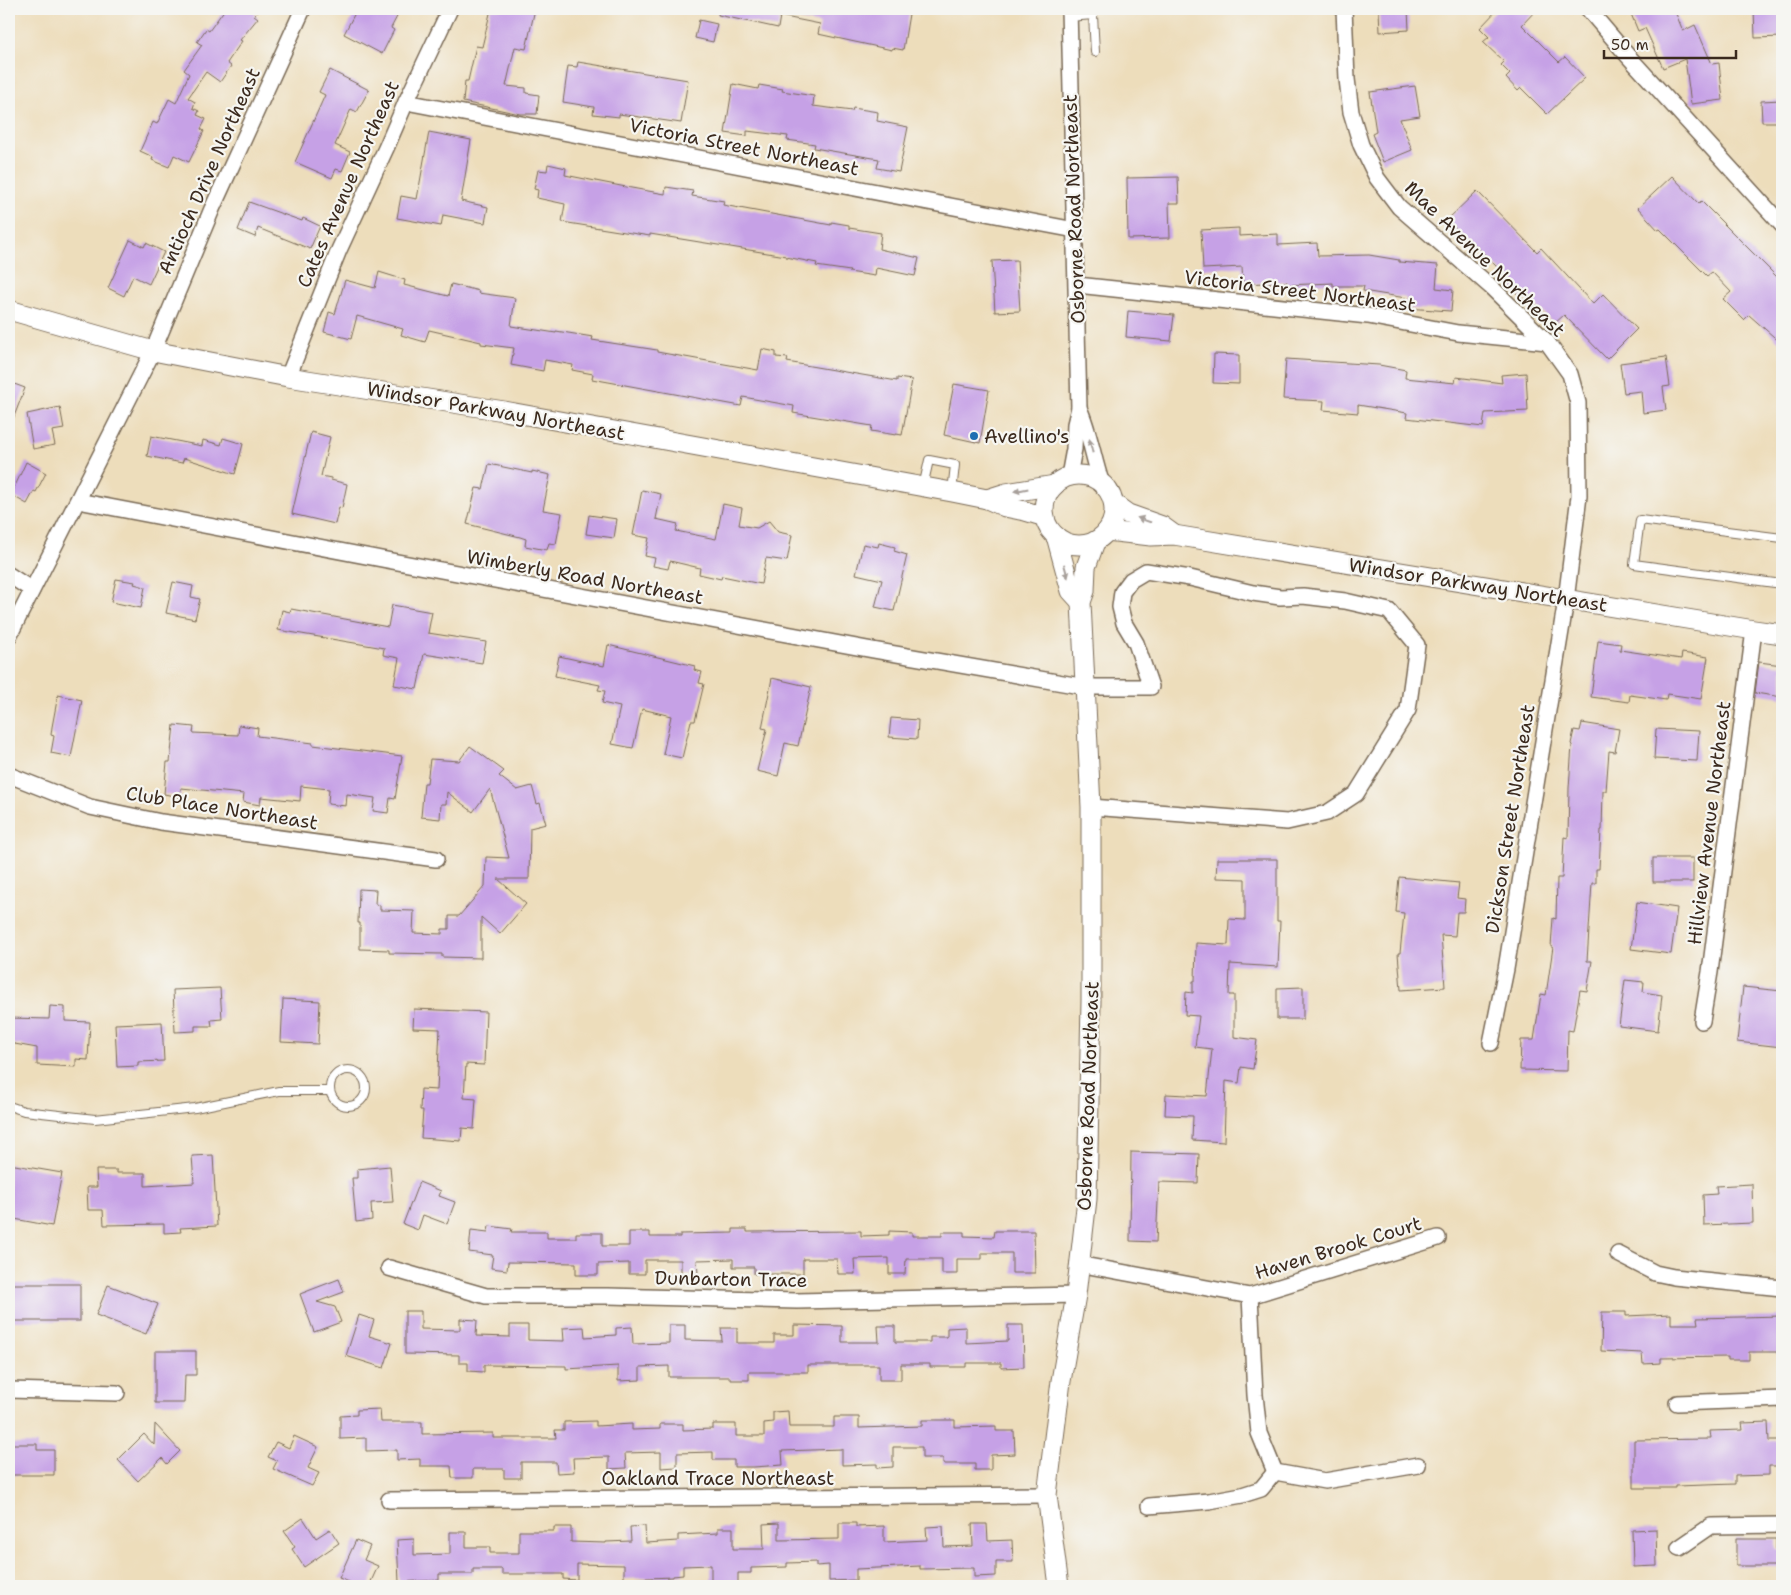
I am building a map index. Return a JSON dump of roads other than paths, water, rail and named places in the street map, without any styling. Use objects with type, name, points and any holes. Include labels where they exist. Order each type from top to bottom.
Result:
[{"type":"street","name":"Antioch Drive Northeast","points":[[9,636],[153,351],[212,209],[303,9]]},
{"type":"street","name":"Cates Avenue Northeast","points":[[288,377],[339,250],[450,9]]},
{"type":"street","name":"Mae Avenue Northeast","points":[[1344,9],[1347,79],[1351,112],[1361,145],[1377,178],[1399,207],[1491,287],[1547,342],[1570,374],[1578,403],[1579,496],[1566,600]]},
{"type":"street","points":[[1588,9],[1628,56],[1782,225]]},
{"type":"street","name":"Osborne Road Northeast","points":[[1062,481],[1074,450],[1079,408],[1069,13]]},
{"type":"street","name":"Victoria Street Northeast","points":[[406,102],[1074,230]]},
{"type":"street","name":"Victoria Street Northeast","points":[[1077,285],[1368,316],[1458,333],[1547,342]]},
{"type":"street","name":"Windsor Parkway Northeast","points":[[9,310],[153,351],[288,377],[504,411],[952,492],[987,499],[1005,507],[1045,517]]},
{"type":"street","name":"Osborne Road Northeast","points":[[1079,408],[1086,424],[1102,484]]},
{"type":"street","points":[[1081,475],[1092,478],[1102,484],[1110,492],[1114,504],[1111,526],[1101,536],[1083,545],[1072,545],[1056,536],[1046,524],[1045,500],[1062,481],[1081,475]]},
{"type":"street","name":"Windsor Parkway Northeast","points":[[987,499],[1062,481]]},
{"type":"street","name":"Wimberly Road Northeast","points":[[78,500],[392,561],[1086,687],[1151,687],[1136,643],[1124,623],[1120,607],[1122,592],[1131,580],[1146,571],[1190,578],[1253,593],[1280,597],[1303,596],[1345,601],[1389,611],[1417,645],[1408,710],[1356,794],[1327,813],[1287,822],[1091,807]]},
{"type":"street","name":"Windsor Parkway Northeast","points":[[1114,504],[1128,514],[1162,526],[1174,535]]},
{"type":"street","name":"Windsor Parkway Northeast","points":[[1101,536],[1174,535],[1782,634]]},
{"type":"street","points":[[1056,536],[1071,591],[1082,602]]},
{"type":"street","name":"Osborne Road Northeast","points":[[1059,1586],[1047,1495],[1061,1382],[1076,1294],[1078,1264],[1087,1200],[1091,1001],[1091,807],[1082,602],[1086,591],[1086,567],[1101,536]]},
{"type":"street","points":[[9,575],[32,590]]},
{"type":"street","name":"Dickson Street Northeast","points":[[1491,1043],[1506,969],[1566,600]]},
{"type":"street","name":"Hillview Avenue Northeast","points":[[1702,1021],[1754,630]]},
{"type":"street","name":"Club Place Northeast","points":[[9,775],[90,807],[161,822],[436,859]]},
{"type":"street","name":"Haven Brook Court","points":[[1250,1296],[1438,1238]]},
{"type":"street","points":[[1618,1254],[1655,1273],[1674,1277],[1782,1288]]},
{"type":"street","points":[[1078,1264],[1250,1296],[1259,1433],[1275,1472]]},
{"type":"street","name":"Dunbarton Trace","points":[[390,1268],[486,1296],[608,1296],[797,1301],[1076,1294]]},
{"type":"street","points":[[9,1390],[117,1393]]},
{"type":"street","points":[[1678,1403],[1782,1399]]},
{"type":"street","points":[[1275,1472],[1325,1481],[1418,1465]]},
{"type":"street","points":[[1148,1506],[1209,1501],[1261,1489],[1275,1472]]},
{"type":"street","name":"Oakland Trace Northeast","points":[[389,1500],[1047,1495]]},
{"type":"street","points":[[1679,1548],[1711,1526],[1782,1525]]},
{"type":"lane","points":[[1069,13],[1094,15],[1095,52]]},
{"type":"lane","points":[[923,487],[929,460],[954,465],[952,492]]},
{"type":"lane","points":[[1782,538],[1640,520],[1634,564],[1782,584]]},
{"type":"lane","points":[[345,1070],[352,1070],[359,1074],[364,1078],[366,1085],[363,1099],[351,1106],[337,1103],[332,1098],[330,1091],[333,1078],[345,1070]]},
{"type":"lane","points":[[9,1106],[24,1111],[95,1119],[195,1108],[279,1092],[330,1091]]},
{"type":"place","name":"Avellino's","points":[[974,436]]}]
